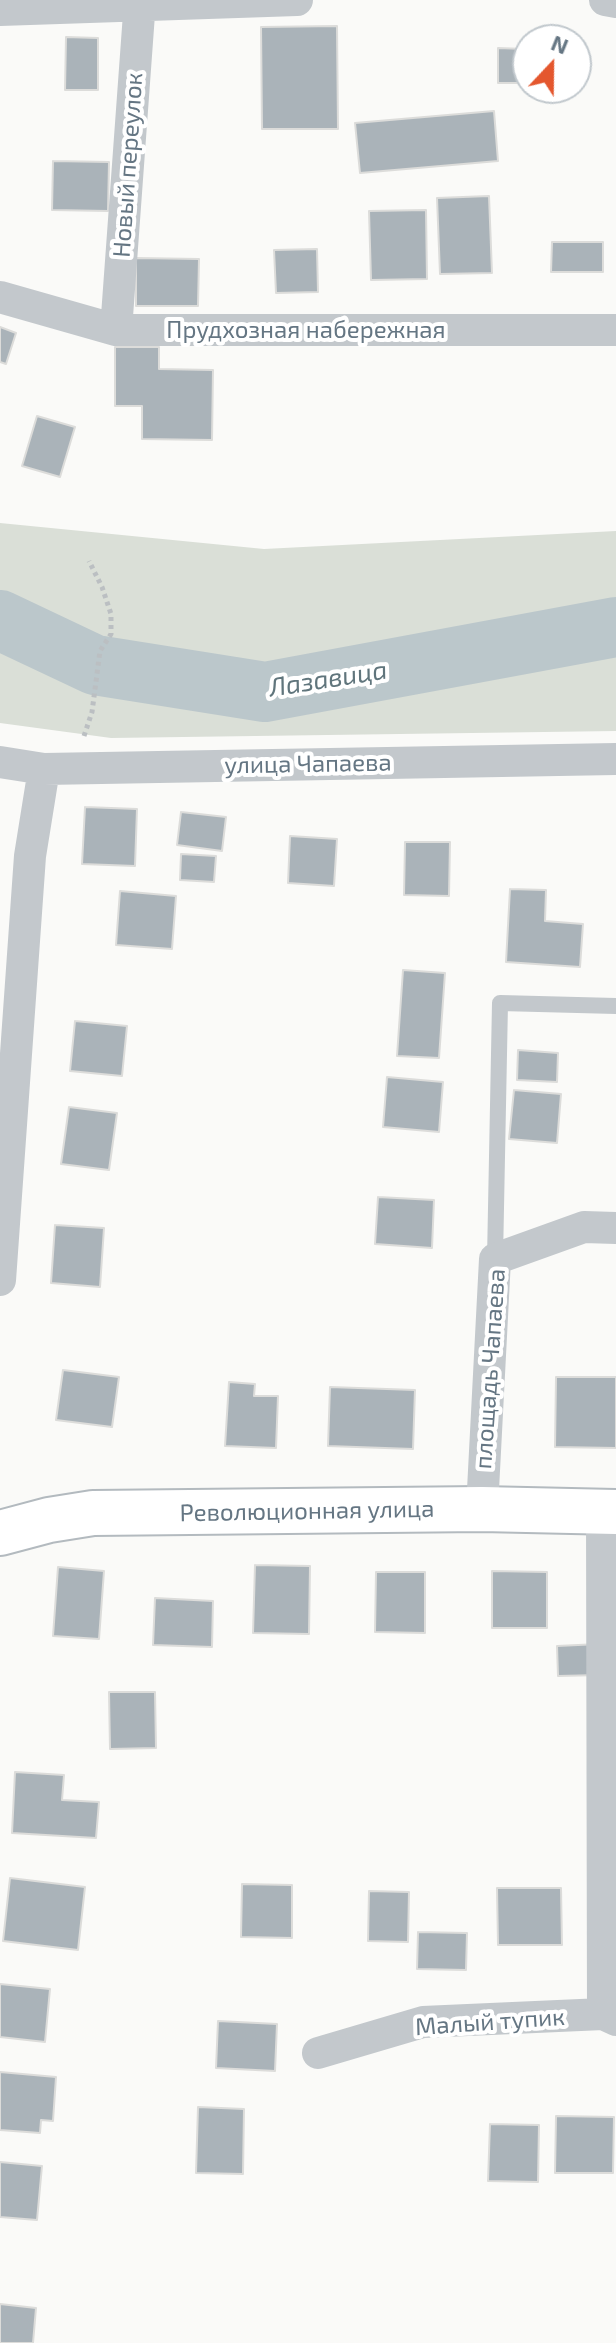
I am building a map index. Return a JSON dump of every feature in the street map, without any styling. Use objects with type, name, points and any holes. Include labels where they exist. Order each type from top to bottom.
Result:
[{"type":"main road","name":"Революционная улица","points":[[0,1533],[49,1520],[93,1513],[482,1509],[609,1512]]},
{"type":"street","points":[[0,10],[297,0]]},
{"type":"street","points":[[605,0],[616,2]]},
{"type":"street","name":"Новый переулок","points":[[116,330],[140,3]]},
{"type":"street","name":"Прудхозная набережная","points":[[0,297],[116,330],[616,330]]},
{"type":"street","name":"улица Чапаева","points":[[0,762],[55,768],[616,759]]},
{"type":"street","points":[[0,1280],[30,856],[55,768]]},
{"type":"street","name":"площадь Чапаева","points":[[482,1509],[495,1259],[584,1227],[616,1228]]},
{"type":"street","points":[[609,1512],[609,2017]]},
{"type":"street","name":"Малый тупик","points":[[318,2053],[423,2022],[609,2017]]},
{"type":"lane","points":[[495,1259],[500,1003],[616,1006]]},
{"type":"path","points":[[55,768],[84,737],[92,712],[100,651],[111,634],[111,614],[89,561]]},
{"type":"shaded area","points":[[0,523],[264,549],[616,531],[616,731],[111,738],[0,723]]},
{"type":"building","points":[[337,26],[338,129],[262,129],[261,27]]},
{"type":"building","points":[[66,37],[98,38],[98,90],[65,90]]},
{"type":"building","points":[[498,48],[512,49],[512,83],[498,83]]},
{"type":"building","points":[[494,111],[498,161],[360,173],[355,123]]},
{"type":"building","points":[[53,161],[109,162],[108,211],[52,210]]},
{"type":"building","points":[[489,196],[492,273],[440,274],[437,198]]},
{"type":"building","points":[[426,210],[427,279],[371,280],[369,211]]},
{"type":"building","points":[[552,242],[603,242],[603,272],[551,272]]},
{"type":"building","points":[[317,249],[318,292],[276,293],[274,250]]},
{"type":"building","points":[[136,258],[199,259],[198,306],[136,306]]},
{"type":"building","points":[[0,327],[16,333],[6,364],[0,362]]},
{"type":"building","points":[[115,347],[159,347],[159,369],[213,370],[212,440],[142,439],[142,406],[115,406]]},
{"type":"building","points":[[37,416],[75,427],[60,477],[22,466]]},
{"type":"building","points":[[85,807],[137,809],[135,866],[82,864]]},
{"type":"building","points":[[181,812],[226,817],[222,851],[177,845]]},
{"type":"building","points":[[290,836],[337,839],[334,886],[288,883]]},
{"type":"building","points":[[405,842],[450,842],[449,896],[404,895]]},
{"type":"building","points":[[181,854],[216,856],[214,882],[180,880]]},
{"type":"building","points":[[510,889],[546,890],[545,921],[583,924],[580,967],[506,962]]},
{"type":"building","points":[[120,891],[176,896],[172,949],[116,945]]},
{"type":"building","points":[[403,970],[445,973],[439,1058],[397,1056]]},
{"type":"building","points":[[75,1021],[127,1026],[122,1076],[70,1071]]},
{"type":"building","points":[[518,1050],[558,1053],[557,1082],[517,1080]]},
{"type":"building","points":[[387,1077],[443,1082],[439,1132],[383,1127]]},
{"type":"building","points":[[514,1090],[561,1094],[557,1143],[509,1139]]},
{"type":"building","points":[[69,1107],[117,1113],[109,1170],[61,1164]]},
{"type":"building","points":[[378,1197],[434,1200],[432,1248],[375,1244]]},
{"type":"building","points":[[55,1225],[104,1228],[100,1287],[51,1283]]},
{"type":"building","points":[[63,1370],[119,1377],[112,1427],[56,1420]]},
{"type":"building","points":[[556,1377],[616,1377],[616,1448],[555,1447]]},
{"type":"building","points":[[229,1382],[255,1384],[254,1396],[278,1396],[276,1448],[225,1446]]},
{"type":"building","points":[[330,1387],[415,1390],[413,1449],[328,1446]]},
{"type":"building","points":[[255,1565],[310,1566],[309,1634],[253,1633]]},
{"type":"building","points":[[58,1567],[104,1571],[99,1639],[53,1636]]},
{"type":"building","points":[[492,1571],[547,1572],[547,1628],[492,1628]]},
{"type":"building","points":[[376,1572],[425,1572],[425,1633],[375,1632]]},
{"type":"building","points":[[155,1598],[213,1601],[212,1647],[153,1645]]},
{"type":"building","points":[[599,1644],[600,1675],[558,1676],[557,1646]]},
{"type":"building","points":[[109,1692],[155,1692],[156,1748],[110,1749]]},
{"type":"building","points":[[15,1772],[64,1775],[62,1800],[99,1802],[96,1838],[12,1833]]},
{"type":"building","points":[[10,1878],[85,1887],[78,1950],[3,1941]]},
{"type":"building","points":[[242,1884],[292,1885],[292,1938],[241,1937]]},
{"type":"building","points":[[497,1888],[561,1888],[562,1945],[498,1945]]},
{"type":"building","points":[[369,1891],[409,1892],[408,1942],[368,1941]]},
{"type":"building","points":[[418,1932],[467,1933],[466,1970],[417,1969]]},
{"type":"building","points":[[0,1984],[50,1989],[45,2042],[0,2037]]},
{"type":"building","points":[[218,2021],[277,2024],[275,2071],[216,2068]]},
{"type":"building","points":[[0,2072],[56,2077],[53,2121],[41,2120],[40,2133],[0,2130]]},
{"type":"building","points":[[198,2107],[244,2109],[243,2174],[196,2173]]},
{"type":"building","points":[[556,2116],[614,2117],[613,2173],[555,2173]]},
{"type":"building","points":[[490,2124],[539,2125],[538,2182],[488,2181]]},
{"type":"building","points":[[0,2162],[42,2166],[37,2220],[0,2217]]},
{"type":"building","points":[[0,2304],[36,2308],[33,2343],[0,2343]]},
{"type":"waterway","name":"Лазавица","points":[[0,620],[95,665],[265,692],[616,627]]}]
